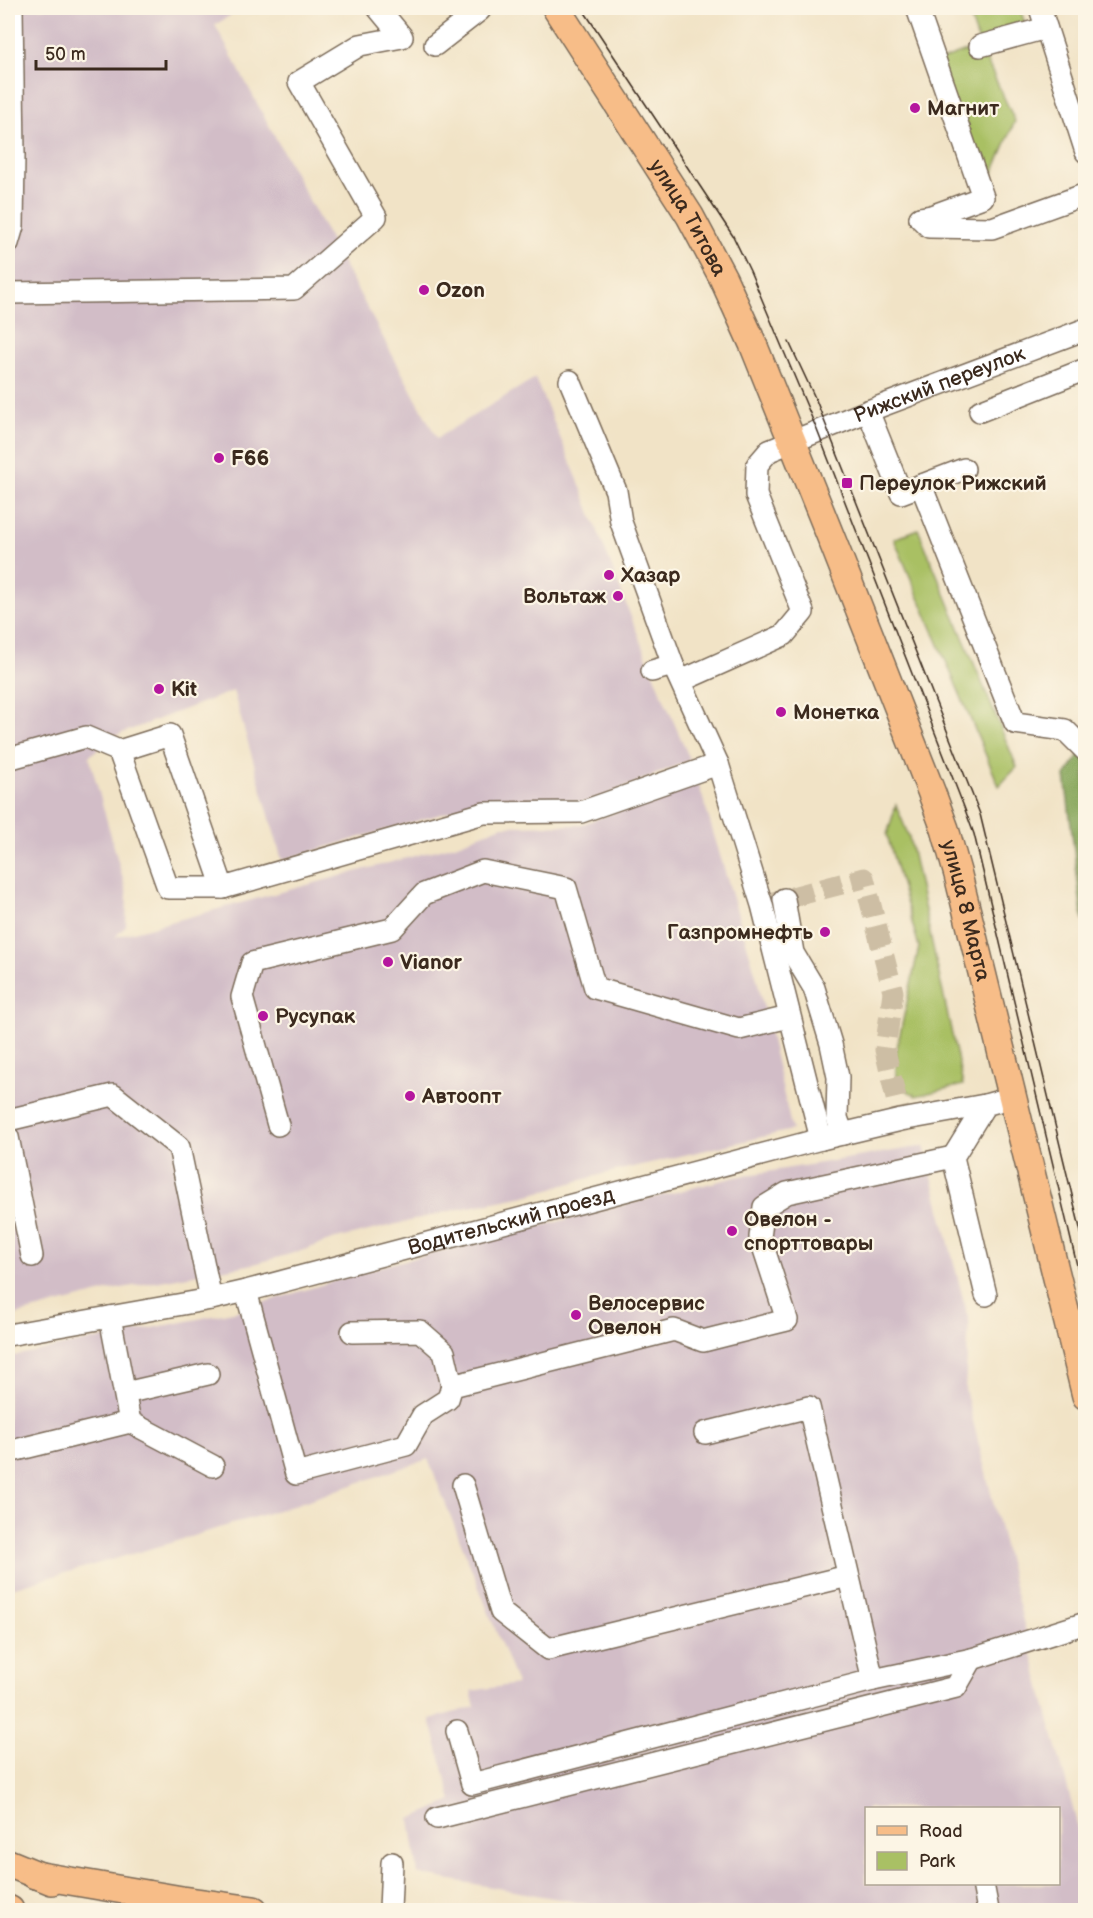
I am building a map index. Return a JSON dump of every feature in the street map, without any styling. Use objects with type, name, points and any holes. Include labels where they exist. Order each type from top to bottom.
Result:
[{"type":"main road","name":"улица Титова","points":[[556,8],[690,216],[738,311],[792,442]]},
{"type":"main road","name":"улица 8 Марта","points":[[792,442],[887,676],[945,829],[1086,1396]]},
{"type":"main road","points":[[8,1863],[35,1875],[138,1911]]},
{"type":"main road","points":[[35,1875],[254,1911]]},
{"type":"street","points":[[8,243],[13,226],[12,8]]},
{"type":"street","points":[[8,293],[294,289],[376,217],[299,82],[360,45],[402,37],[378,8]]},
{"type":"street","points":[[435,45],[481,8]]},
{"type":"street","points":[[917,8],[983,197],[920,218],[929,227],[992,228],[1086,194]]},
{"type":"street","points":[[1040,8],[1086,152]]},
{"type":"street","points":[[980,46],[1046,28]]},
{"type":"street","name":"Рижский переулок","points":[[677,673],[784,635],[803,612],[756,495],[757,465],[769,451],[1086,329]]},
{"type":"street","points":[[980,411],[1086,369]]},
{"type":"street","points":[[570,381],[616,491],[621,522],[677,673],[718,764],[762,905],[821,1139]]},
{"type":"street","points":[[868,411],[901,493],[964,469]]},
{"type":"street","points":[[921,485],[1015,723],[1065,730],[1086,752]]},
{"type":"street","points":[[652,671],[677,673]]},
{"type":"street","points":[[8,759],[86,737],[119,752],[170,735],[223,888]]},
{"type":"street","points":[[119,752],[168,888],[223,888],[484,813],[581,812],[718,764]]},
{"type":"street","points":[[278,1125],[242,997],[252,963],[392,929],[424,894],[483,871],[566,888],[595,988],[739,1029],[789,1017]]},
{"type":"street","points":[[784,899],[793,953],[814,988],[831,1044],[838,1077],[837,1118],[843,1134]]},
{"type":"street","points":[[8,1120],[113,1095],[179,1147],[211,1299]]},
{"type":"street","name":"Водительский проезд","points":[[8,1335],[246,1291],[821,1139],[902,1120],[985,1105],[1012,1097]]},
{"type":"street","points":[[985,1105],[953,1157],[986,1295]]},
{"type":"street","points":[[8,1137],[32,1256]]},
{"type":"street","points":[[452,1386],[674,1330],[703,1341],[787,1320],[760,1237],[764,1207],[787,1193],[953,1157]]},
{"type":"street","points":[[246,1291],[296,1474],[406,1445],[423,1414],[447,1399],[452,1386],[444,1352],[420,1331],[352,1332]]},
{"type":"street","points":[[110,1317],[130,1422]]},
{"type":"street","points":[[125,1393],[208,1374]]},
{"type":"street","points":[[705,1433],[808,1407],[873,1680]]},
{"type":"street","points":[[8,1452],[130,1422],[213,1466]]},
{"type":"street","points":[[463,1485],[501,1612],[548,1649],[848,1576]]},
{"type":"street","points":[[457,1731],[472,1784],[873,1680],[972,1659],[1086,1623]]},
{"type":"street","points":[[437,1818],[956,1687],[972,1659]]},
{"type":"street","points":[[390,1911],[392,1863]]},
{"type":"street","points":[[983,1885],[988,1911]]},
{"type":"shaded area","points":[[8,8],[242,8],[215,25],[437,438],[535,378],[690,760],[584,802],[482,802],[282,860],[233,691],[114,736],[89,756],[127,894],[126,926],[115,937],[455,845],[502,826],[580,825],[698,782],[756,975],[792,1130],[603,1174],[525,1196],[454,1210],[332,1240],[254,1264],[111,1290],[8,1317]]},
{"type":"shaded area","points":[[924,1146],[969,1322],[965,1389],[1017,1598],[1085,1854],[1085,1910],[621,1910],[418,1874],[410,1819],[452,1801],[430,1719],[475,1707],[471,1691],[517,1684],[428,1459],[288,1507],[8,1589],[8,1357],[233,1312],[386,1265],[736,1177]]},
{"type":"green space","points":[[967,8],[1020,8],[1025,24],[980,46]]},
{"type":"green space","points":[[980,46],[1015,121],[983,197],[936,62]]},
{"type":"green space","points":[[918,529],[1017,767],[999,786],[894,539]]},
{"type":"green space","points":[[1085,748],[1085,923],[1082,916],[1065,776]]},
{"type":"green space","points":[[896,805],[909,837],[963,1085],[916,1096],[904,1088],[896,1073],[896,1052],[919,947],[887,835]]},
{"type":"tunnel","points":[[762,905],[864,878],[893,992],[885,1050],[901,1120]]},
{"type":"tram line","points":[[582,8],[733,236],[750,271],[817,430],[964,807],[974,834],[1086,1303]]},
{"type":"tram line","points":[[789,342],[816,400],[980,814],[1086,1253]]},
{"type":"place","name":"Магнит","points":[[915,108]]},
{"type":"place","name":"Ozon","points":[[424,290]]},
{"type":"place","name":"F66","points":[[219,458]]},
{"type":"place","name":"Переулок Рижский","points":[[847,483]]},
{"type":"place","name":"Хазар","points":[[609,575]]},
{"type":"place","name":"Вольтаж","points":[[618,596]]},
{"type":"place","name":"Kit","points":[[159,689]]},
{"type":"place","name":"Монетка","points":[[781,712]]},
{"type":"place","name":"Газпромнефть","points":[[825,932]]},
{"type":"place","name":"Vianor","points":[[388,962]]},
{"type":"place","name":"Русупак","points":[[263,1016]]},
{"type":"place","name":"Автоопт","points":[[410,1096]]},
{"type":"place","name":"Овелон - спорттовары","points":[[732,1231]]},
{"type":"place","name":"Велосервис Овелон","points":[[576,1315]]}]
